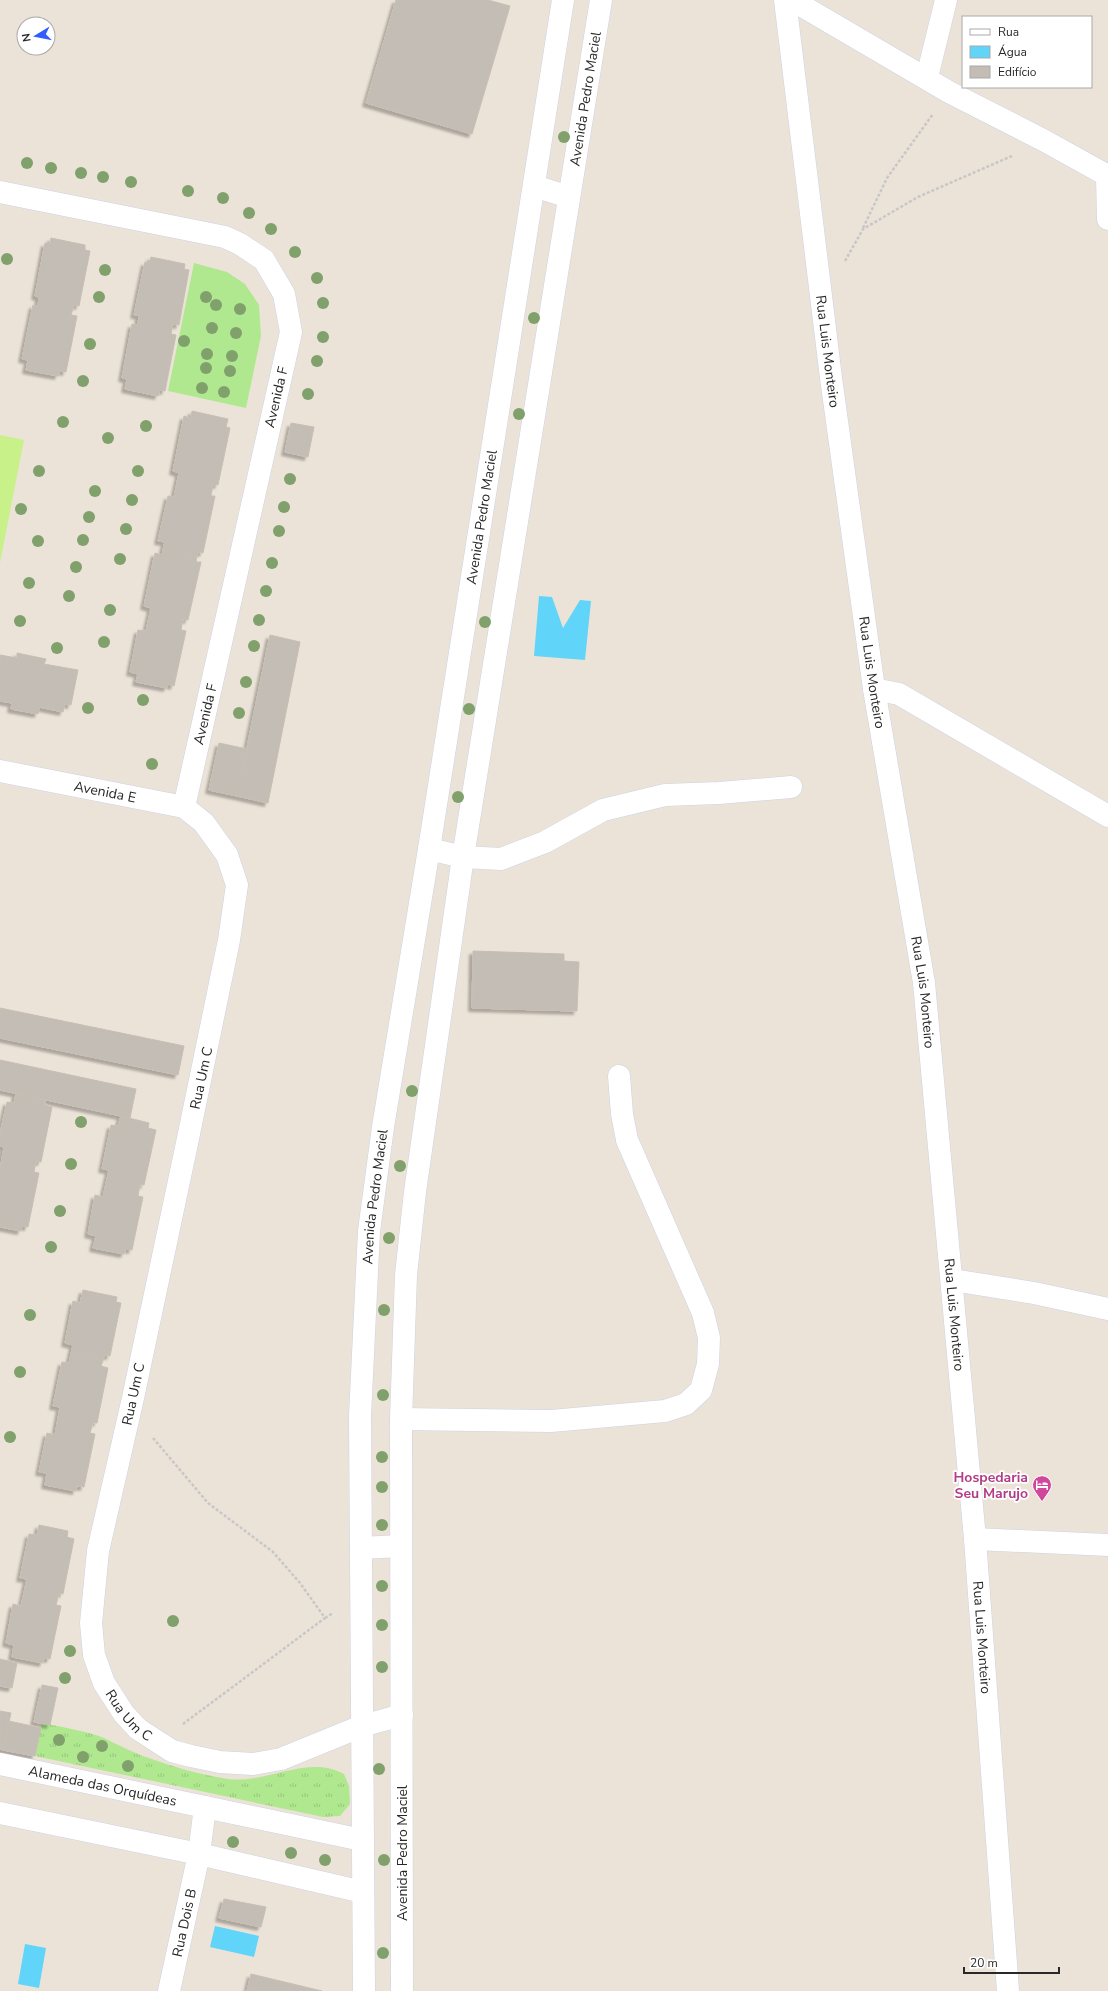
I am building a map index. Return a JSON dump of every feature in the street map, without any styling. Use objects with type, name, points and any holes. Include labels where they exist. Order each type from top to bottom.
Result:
[{"type":"street","name":"Avenida Pedro Maciel","points":[[364,1991],[360,1416],[369,1231],[383,1127],[429,849],[563,0]]},
{"type":"street","name":"Avenida Pedro Maciel","points":[[402,1991],[401,1419],[406,1275],[415,1192],[463,857],[601,0]]},
{"type":"street","name":"Rua Luis Monteiro","points":[[785,0],[831,378],[874,689],[924,983],[976,1539],[1008,1991]]},
{"type":"street","points":[[792,0],[927,77],[949,92],[1045,141],[1107,176],[1108,219]]},
{"type":"street","points":[[927,77],[946,0]]},
{"type":"street","points":[[534,186],[569,197]]},
{"type":"street","name":"Avenida F","points":[[0,192],[225,236],[264,260],[284,294],[290,332],[184,807]]},
{"type":"street","points":[[874,689],[899,694],[1108,816]]},
{"type":"street","name":"Avenida E","points":[[0,771],[184,807],[204,823]]},
{"type":"street","points":[[429,849],[463,857],[501,859],[545,842],[603,810],[665,795],[719,793],[792,787]]},
{"type":"street","name":"Rua Um C","points":[[204,823],[227,854],[237,885],[230,940],[133,1398],[98,1552],[91,1623],[94,1655],[104,1683],[124,1714],[138,1729],[172,1751],[220,1762],[253,1764],[281,1758],[362,1726]]},
{"type":"street","points":[[401,1419],[551,1421],[658,1412],[686,1404],[701,1390],[708,1364],[709,1338],[702,1313],[627,1140],[622,1114],[619,1076]]},
{"type":"street","points":[[952,1280],[1034,1293],[1108,1309]]},
{"type":"street","points":[[976,1539],[1108,1545]]},
{"type":"street","points":[[361,1548],[401,1546]]},
{"type":"street","points":[[362,1726],[402,1715]]},
{"type":"street","name":"Alameda das Orquídeas","points":[[0,1764],[362,1840]]},
{"type":"street","points":[[199,1854],[205,1807]]},
{"type":"street","points":[[0,1813],[199,1854],[363,1892]]},
{"type":"street","name":"Rua Dois B","points":[[169,1991],[199,1854]]},
{"type":"path","points":[[844,263],[863,229],[887,178],[949,92]]},
{"type":"path","points":[[863,229],[918,197],[1045,141]]},
{"type":"path","points":[[153,1436],[156,1442],[208,1504],[273,1552],[300,1583],[325,1618],[158,1743]]},
{"type":"green space","points":[[194,263],[227,272],[245,284],[259,305],[261,336],[246,408],[168,391]]},
{"type":"green space","points":[[0,435],[24,440],[0,563]]},
{"type":"green space","points":[[42,1723],[74,1729],[104,1738],[137,1754],[168,1765],[228,1779],[258,1778],[302,1768],[316,1767],[330,1769],[344,1774],[349,1786],[350,1804],[340,1816],[323,1817],[35,1756]]},
{"type":"water","points":[[539,596],[552,597],[563,628],[580,600],[591,601],[585,660],[534,656]]},
{"type":"water","points":[[215,1926],[259,1936],[254,1957],[210,1947]]},
{"type":"water","points":[[25,1944],[46,1948],[39,1988],[18,1984]]},
{"type":"building","points":[[396,0],[488,0],[510,6],[472,134],[366,103]]},
{"type":"building","points":[[51,238],[85,245],[85,250],[90,251],[79,306],[74,305],[71,315],[77,316],[66,372],[60,371],[58,376],[26,370],[28,360],[22,359],[33,305],[38,306],[39,297],[35,296],[45,243],[50,244]]},
{"type":"building","points":[[151,257],[185,264],[184,269],[189,270],[179,325],[173,324],[171,334],[176,335],[165,391],[160,390],[158,396],[125,389],[127,379],[122,378],[132,324],[138,325],[139,315],[134,315],[145,262],[149,263]]},
{"type":"building","points":[[192,411],[228,419],[226,427],[230,428],[218,485],[213,484],[211,496],[215,496],[203,553],[198,551],[197,557],[163,550],[165,542],[158,541],[168,496],[174,497],[179,473],[173,471],[184,416],[191,418]]},
{"type":"building","points":[[291,423],[314,427],[308,457],[285,452]]},
{"type":"building","points":[[163,550],[197,557],[196,562],[201,562],[188,620],[183,619],[181,630],[186,631],[174,686],[168,684],[167,688],[136,682],[138,674],[130,672],[138,630],[146,631],[151,608],[144,606],[155,553],[162,555]]},
{"type":"building","points":[[270,635],[300,642],[268,803],[237,796]]},
{"type":"building","points":[[17,653],[46,659],[44,664],[78,670],[71,705],[65,704],[63,712],[39,707],[38,714],[11,709],[12,703],[0,701],[0,655],[17,658]]},
{"type":"building","points":[[219,743],[247,749],[237,796],[209,790]]},
{"type":"building","points":[[473,951],[564,954],[564,961],[579,962],[577,1011],[472,1008]]},
{"type":"building","points":[[0,1008],[184,1046],[178,1075],[0,1038]]},
{"type":"building","points":[[0,1060],[136,1089],[130,1118],[0,1090]]},
{"type":"building","points":[[16,1094],[45,1100],[45,1105],[52,1107],[41,1162],[36,1161],[34,1172],[39,1173],[28,1227],[22,1226],[21,1231],[0,1227],[0,1170],[4,1147],[0,1146],[0,1134],[7,1102],[14,1103]]},
{"type":"building","points":[[121,1116],[149,1123],[148,1128],[156,1130],[144,1185],[140,1184],[138,1196],[143,1197],[132,1250],[126,1249],[124,1254],[93,1248],[96,1236],[88,1234],[95,1195],[103,1197],[109,1170],[102,1169],[111,1125],[118,1126]]},
{"type":"building","points":[[83,1290],[117,1297],[116,1302],[121,1303],[110,1356],[104,1355],[103,1361],[71,1354],[73,1345],[65,1343],[73,1301],[80,1303]]},
{"type":"building","points":[[71,1354],[103,1361],[101,1366],[108,1368],[97,1423],[93,1422],[90,1433],[95,1434],[84,1487],[77,1486],[76,1491],[45,1485],[47,1473],[39,1472],[47,1433],[55,1435],[60,1407],[53,1406],[62,1362],[69,1363]]},
{"type":"building","points":[[39,1525],[68,1531],[67,1537],[74,1539],[63,1594],[59,1593],[56,1605],[61,1606],[50,1659],[44,1658],[43,1663],[12,1657],[14,1645],[6,1643],[13,1604],[21,1606],[27,1579],[20,1578],[29,1534],[37,1535]]},
{"type":"building","points":[[0,1659],[17,1663],[12,1688],[0,1686]]},
{"type":"building","points":[[42,1685],[58,1688],[50,1725],[34,1722]]},
{"type":"building","points":[[0,1711],[11,1713],[3,1750],[0,1749]]},
{"type":"building","points":[[9,1721],[41,1728],[35,1756],[3,1750]]},
{"type":"building","points":[[224,1899],[266,1907],[261,1927],[219,1918]]},
{"type":"building","points":[[251,1974],[322,1991],[247,1991]]},
{"type":"place","name":"Hospedaria Seu Marujo","points":[[1042,1502]]}]
